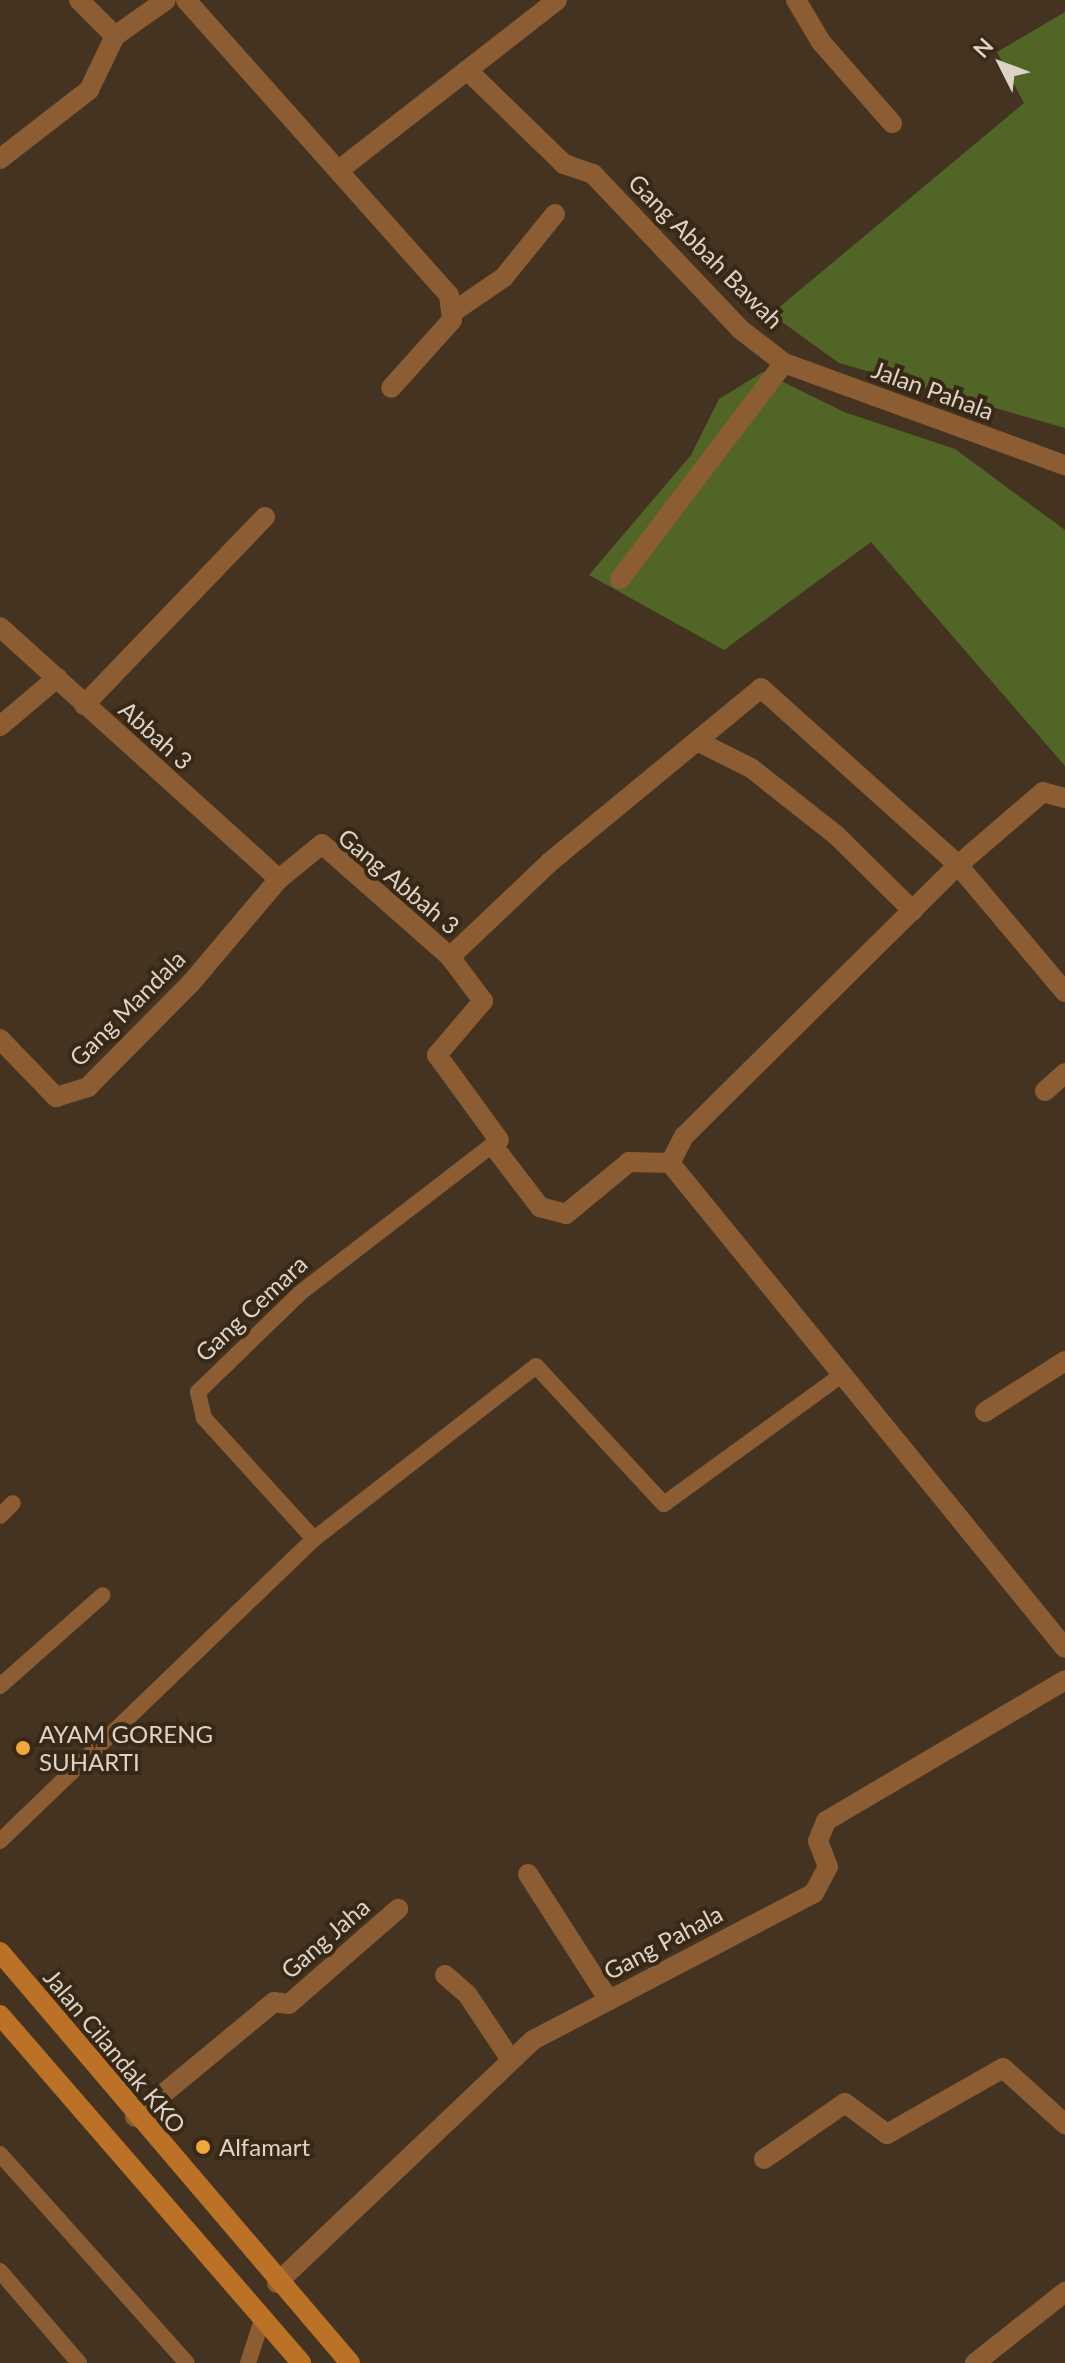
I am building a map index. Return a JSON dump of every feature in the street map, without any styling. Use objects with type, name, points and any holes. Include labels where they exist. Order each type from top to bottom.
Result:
[{"type":"street","points":[[79,0],[115,36]]},
{"type":"street","points":[[0,159],[89,90],[115,36],[166,0]]},
{"type":"street","points":[[186,0],[339,170],[456,310]]},
{"type":"street","points":[[339,170],[557,0]]},
{"type":"street","points":[[796,0],[821,42],[892,123]]},
{"type":"street","name":"Gang Abbah Bawah","points":[[467,70],[564,164],[593,174],[740,329],[784,363]]},
{"type":"street","points":[[391,388],[443,335],[456,310],[504,277],[555,214]]},
{"type":"street","points":[[620,579],[784,363]]},
{"type":"street","name":"Jalan Pahala","points":[[784,363],[1065,465]]},
{"type":"street","points":[[84,705],[265,517]]},
{"type":"street","name":"Abbah 3","points":[[0,627],[279,879]]},
{"type":"street","points":[[0,726],[57,678]]},
{"type":"street","points":[[1065,992],[958,865],[761,688],[450,957],[483,1001],[437,1055],[540,1207],[566,1214],[629,1162],[670,1163],[1065,1648]]},
{"type":"street","points":[[697,741],[751,768],[836,835],[913,911]]},
{"type":"street","points":[[670,1163],[684,1136],[958,865],[1043,792],[1065,798]]},
{"type":"street","name":"Gang Abbah 3","points":[[279,879],[322,844],[450,957]]},
{"type":"street","name":"Gang Mandala","points":[[0,1039],[56,1097],[88,1087],[191,983],[279,879]]},
{"type":"street","points":[[1045,1091],[1065,1073]]},
{"type":"street","points":[[985,1412],[1065,1361]]},
{"type":"street","name":"Gang Pahala","points":[[277,2283],[533,2040],[814,1893],[828,1867],[818,1841],[826,1821],[1065,1680]]},
{"type":"street","points":[[528,1874],[609,2000]]},
{"type":"street","name":"Gang Jaha","points":[[135,2117],[274,2002],[289,2004],[398,1909]]},
{"type":"street","name":"Jalan Cilandak KKO","points":[[0,1952],[135,2117],[350,2363]]},
{"type":"street","points":[[445,1975],[467,1994],[511,2060]]},
{"type":"street","points":[[0,2015],[301,2363]]},
{"type":"street","points":[[764,2159],[845,2103],[887,2134],[1003,2068],[1065,2124]]},
{"type":"street","points":[[975,2363],[1065,2292]]},
{"type":"lane","name":"Gang Cemara","points":[[314,1539],[204,1418],[198,1392],[300,1293],[496,1143]]},
{"type":"lane","points":[[0,1841],[314,1539],[536,1366],[664,1504],[843,1374]]},
{"type":"lane","points":[[0,1516],[13,1503]]},
{"type":"lane","points":[[0,1686],[103,1595]]},
{"type":"lane","points":[[3,2163],[187,2363]]},
{"type":"lane","points":[[0,2271],[79,2363]]},
{"type":"lane","points":[[248,2363],[262,2320]]},
{"type":"green space","points":[[1065,12],[1065,428],[839,363],[771,314],[1024,103],[997,52]]},
{"type":"green space","points":[[763,372],[844,412],[955,449],[1065,530],[1065,766],[871,542],[724,650],[589,575],[691,455],[719,399]]},
{"type":"place","name":"AYAM GORENG SUHARTI","points":[[23,1748]]},
{"type":"place","name":"Alfamart","points":[[203,2147]]}]
